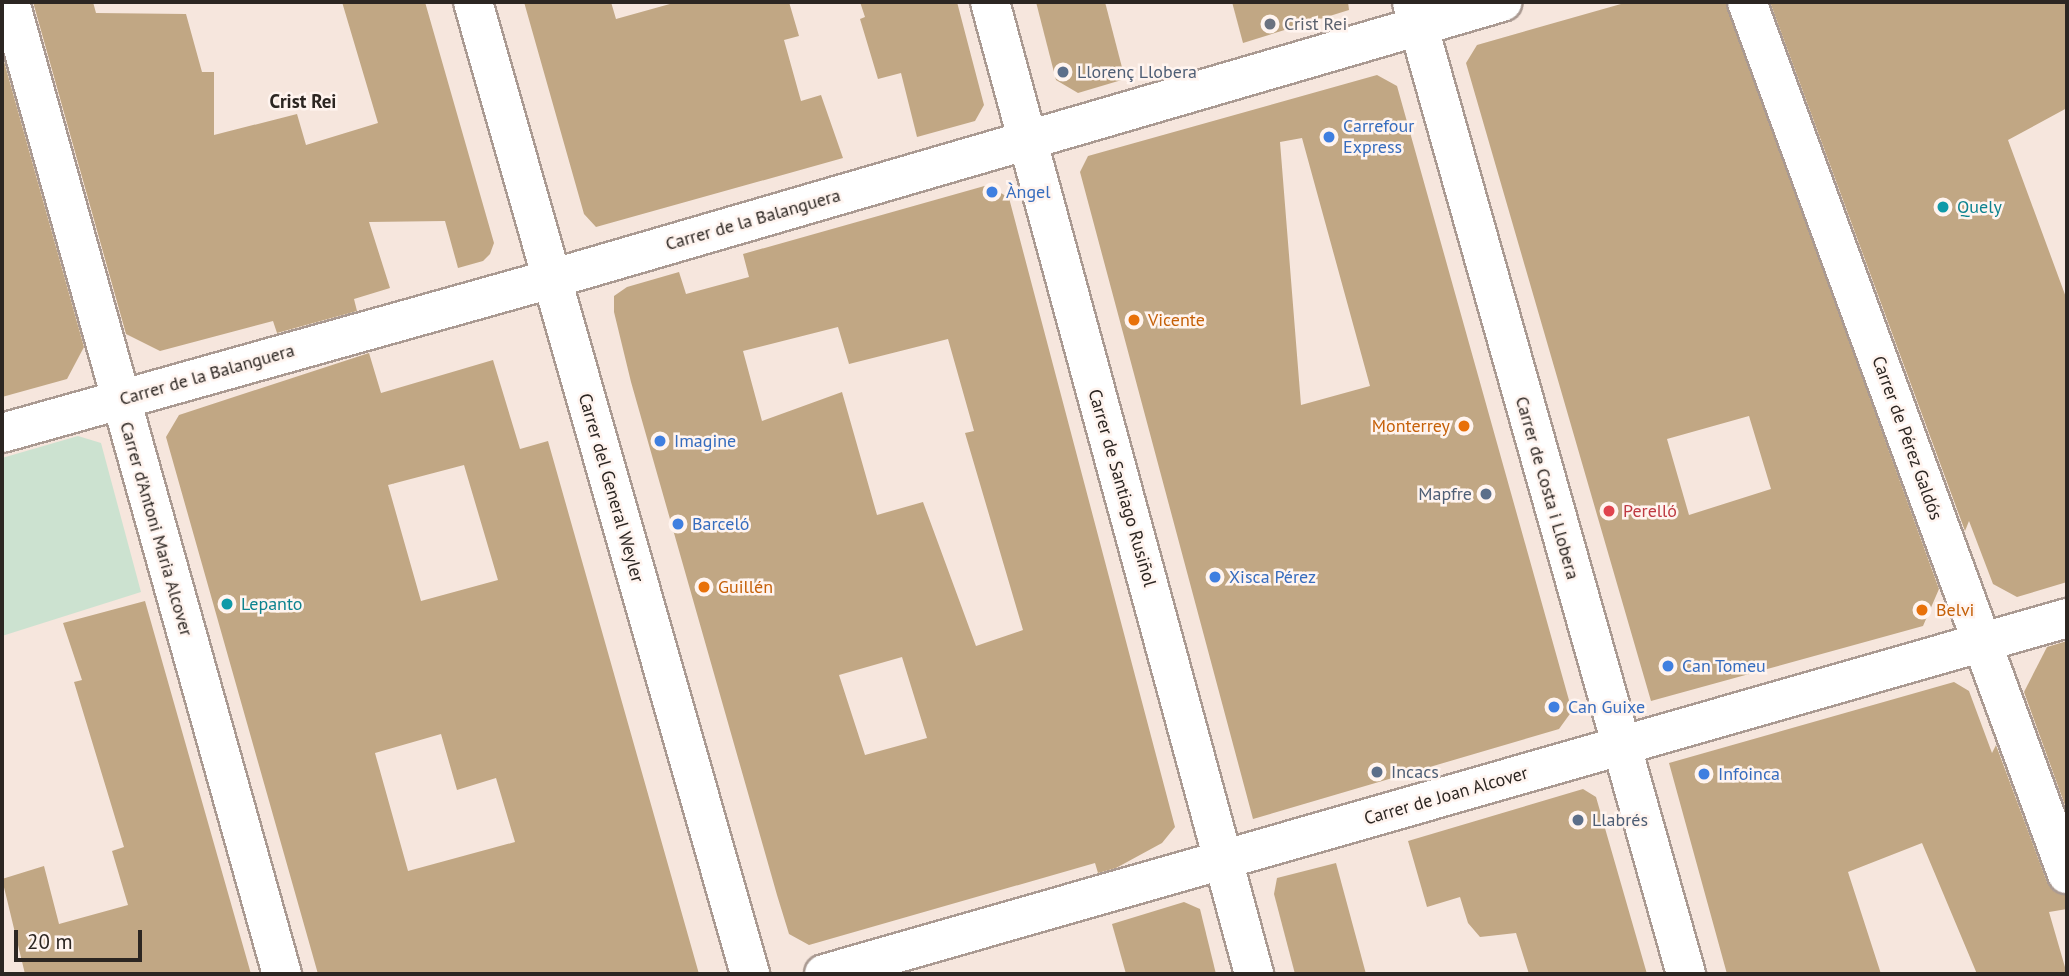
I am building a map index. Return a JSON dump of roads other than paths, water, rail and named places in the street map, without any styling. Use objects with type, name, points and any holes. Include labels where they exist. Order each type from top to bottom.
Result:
[{"type":"street","name":"Carrer d'Antoni Maria Alcover","points":[[10,2],[119,400],[282,974]]},
{"type":"street","name":"Carrer del General Weyler","points":[[473,2],[750,974]]},
{"type":"street","name":"Carrer de Santiago Rusiñol","points":[[989,2],[1025,141],[1225,859],[1254,974]]},
{"type":"street","name":"Carrer de la Balanguera","points":[[2,433],[551,279],[1025,141],[1415,14],[1502,2]]},
{"type":"street","name":"Carrer de Pérez Galdós","points":[[1747,2],[2067,874]]},
{"type":"street","name":"Carrer de Costa i Llobera","points":[[1415,14],[1685,974]]},
{"type":"street","name":"Carrer de Joan Alcover","points":[[824,974],[2067,618]]},
{"type":"place","name":"Crist Rei","points":[[1270,24]]},
{"type":"place","name":"Llorenç Llobera","points":[[1063,72]]},
{"type":"place","name":"Carrefour Express","points":[[1329,137]]},
{"type":"place","name":"Àngel","points":[[992,192]]},
{"type":"place","name":"Quely","points":[[1943,207]]},
{"type":"place","name":"Vicente","points":[[1134,320]]},
{"type":"place","name":"Monterrey","points":[[1464,426]]},
{"type":"place","name":"Imagine","points":[[660,441]]},
{"type":"place","name":"Mapfre","points":[[1486,494]]},
{"type":"place","name":"Perelló","points":[[1609,511]]},
{"type":"place","name":"Barceló","points":[[678,524]]},
{"type":"place","name":"Xisca Pérez","points":[[1215,577]]},
{"type":"place","name":"Guillén","points":[[704,587]]},
{"type":"place","name":"Lepanto","points":[[227,604]]},
{"type":"place","name":"Belvi","points":[[1922,610]]},
{"type":"place","name":"Can Tomeu","points":[[1668,666]]},
{"type":"place","name":"Can Guixe","points":[[1554,707]]},
{"type":"place","name":"Incacs","points":[[1377,772]]},
{"type":"place","name":"Infoinca","points":[[1704,774]]},
{"type":"place","name":"Llabrés","points":[[1578,820]]},
{"type":"district","name":"Crist Rei","points":[[303,102]]}]
